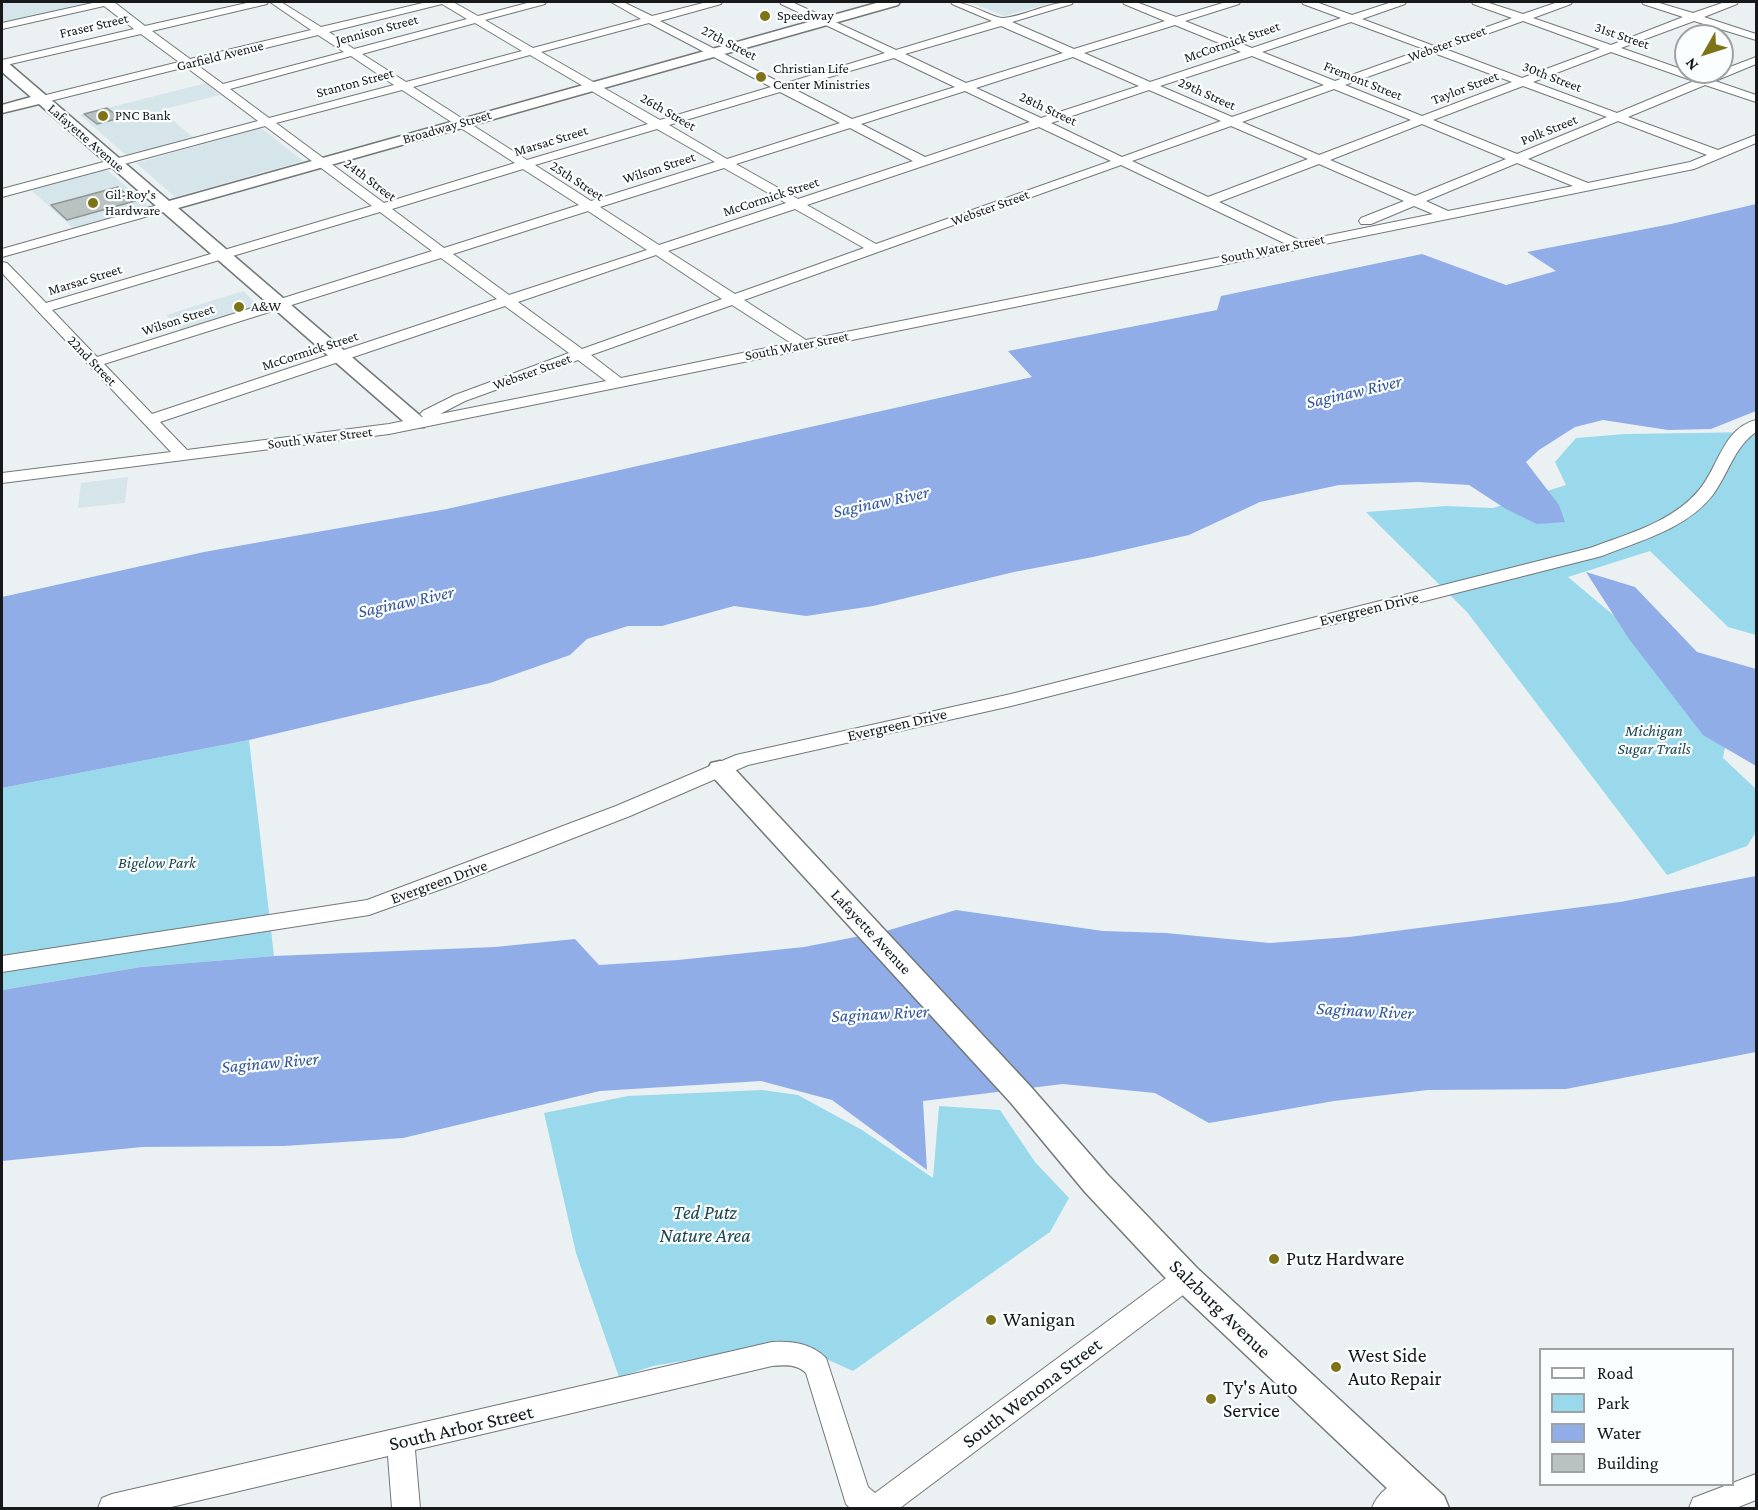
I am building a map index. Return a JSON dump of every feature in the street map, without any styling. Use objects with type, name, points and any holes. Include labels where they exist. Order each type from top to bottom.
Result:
[{"type":"main road","name":"Broadway Street","points":[[165,207],[893,2]]},
{"type":"main road","name":"Lafayette Avenue","points":[[2,64],[219,255],[417,423]]},
{"type":"main road","name":"Garfield Avenue","points":[[2,109],[42,99]]},
{"type":"main road","name":"Lafayette Avenue","points":[[720,769],[1021,1095]]},
{"type":"main road","name":"Salzburg Avenue","points":[[1021,1095],[1096,1184],[1409,1502]]},
{"type":"street","name":"24th Street","points":[[107,2],[187,64],[617,382]]},
{"type":"street","points":[[2,26],[107,2]]},
{"type":"street","name":"Fraser Street","points":[[2,64],[263,2]]},
{"type":"street","name":"25th Street","points":[[275,2],[802,345]]},
{"type":"street","name":"Garfield Avenue","points":[[42,99],[438,2]]},
{"type":"street","name":"26th Street","points":[[446,2],[876,250]]},
{"type":"street","name":"Jennison Street","points":[[221,88],[542,2]]},
{"type":"street","name":"27th Street","points":[[616,2],[925,162]]},
{"type":"street","name":"Stanton Street","points":[[2,193],[717,2]]},
{"type":"street","name":"28th Street","points":[[786,2],[1297,244]]},
{"type":"street","name":"29th Street","points":[[956,2],[1447,214]]},
{"type":"street","name":"Marsac Street","points":[[42,309],[1068,2]]},
{"type":"street","name":"Fremont Street","points":[[1128,2],[1588,187]]},
{"type":"street","name":"Wilson Street","points":[[93,363],[1235,2]]},
{"type":"street","name":"30th Street","points":[[1307,2],[1719,155]]},
{"type":"street","name":"McCormick Street","points":[[150,420],[1401,2]]},
{"type":"street","name":"31st Street","points":[[1477,2],[1674,70]]},
{"type":"street","name":"Webster Street","points":[[417,423],[427,415],[460,398],[1567,2]]},
{"type":"street","points":[[1647,2],[1756,37]]},
{"type":"street","name":"Taylor Street","points":[[1207,202],[1733,2]]},
{"type":"street","name":"Polk Street","points":[[1734,69],[1756,60]]},
{"type":"street","name":"Polk Street","points":[[1362,231],[1359,226],[1364,223],[1699,84]]},
{"type":"street","name":"31st Street","points":[[1714,84],[1756,99]]},
{"type":"street","name":"South Water Street","points":[[2,478],[389,429],[1665,171],[1719,155],[1756,139]]},
{"type":"street","name":"Broadway Street","points":[[2,253],[165,207]]},
{"type":"street","name":"22nd Street","points":[[4,272],[184,456]]},
{"type":"street","name":"Evergreen Drive","points":[[2,964],[369,907],[485,865],[743,760],[1011,700],[1596,552],[1642,534],[1685,512],[1705,494],[1727,452],[1744,432],[1756,425]]},
{"type":"street","name":"South Wenona Street","points":[[878,1509],[1186,1278]]},
{"type":"street","name":"South Arbor Street","points":[[112,1509],[772,1354],[792,1353],[810,1358],[819,1372],[856,1495],[870,1509]]},
{"type":"street","points":[[402,1442],[406,1509]]},
{"type":"street","points":[[1703,1509],[1756,1487]]},
{"type":"shaded area","points":[[2,2],[94,2],[2,23]]},
{"type":"shaded area","points":[[970,2],[1055,2],[1004,16]]},
{"type":"shaded area","points":[[206,83],[220,95],[161,110],[194,138],[126,155],[80,115]]},
{"type":"shaded area","points":[[261,128],[303,161],[175,197],[136,163]]},
{"type":"shaded area","points":[[107,170],[150,207],[73,228],[31,190]]},
{"type":"shaded area","points":[[243,291],[260,307],[182,331],[166,315]]},
{"type":"shaded area","points":[[128,477],[125,503],[78,508],[81,483]]},
{"type":"green space","name":"Michigan Sugar Trails","points":[[1756,432],[1756,635],[1728,627],[1650,551],[1568,577],[1731,714],[1723,758],[1756,789],[1756,832],[1747,846],[1667,875],[1467,612],[1366,512],[1446,506],[1493,508],[1566,485],[1555,462],[1576,438],[1625,434]]},
{"type":"green space","name":"Bigelow Park","points":[[249,740],[274,956],[141,967],[2,990],[2,788]]},
{"type":"green space","name":"Ted Putz Nature Area","points":[[762,1090],[798,1095],[862,1130],[933,1178],[939,1106],[1000,1110],[1035,1162],[1069,1198],[1050,1232],[853,1371],[790,1343],[653,1366],[619,1377],[576,1253],[544,1113],[628,1096]]},
{"type":"water","name":"Saginaw River","points":[[1756,204],[1756,411],[1711,429],[1668,430],[1603,420],[1575,427],[1539,450],[1526,462],[1559,505],[1565,522],[1537,524],[1506,509],[1469,485],[1418,482],[1339,485],[1260,502],[1189,535],[1014,572],[873,606],[806,616],[734,606],[662,626],[628,626],[587,639],[570,655],[490,683],[249,740],[2,788],[2,597],[204,552],[447,509],[1032,377],[1008,351],[1217,310],[1221,296],[1422,254],[1506,285],[1556,271],[1527,252],[1671,224]]},
{"type":"water","points":[[1586,572],[1635,587],[1697,652],[1756,669],[1756,766],[1703,735],[1629,639]]},
{"type":"water","name":"Saginaw River","points":[[1756,876],[1756,1052],[1566,1089],[1428,1090],[1334,1101],[1209,1123],[1155,1093],[1063,1084],[923,1101],[927,1170],[832,1100],[761,1081],[600,1091],[403,1138],[284,1146],[142,1147],[2,1161],[2,990],[141,967],[274,956],[495,947],[575,939],[599,965],[678,960],[804,947],[886,931],[956,910],[1103,931],[1166,933],[1270,943],[1349,937],[1620,902]]},
{"type":"building","name":"PNC Bank","points":[[107,108],[120,118],[97,124],[84,114]]},
{"type":"building","name":"Gil-Roy's Hardware","points":[[118,187],[135,201],[67,220],[51,205]]},
{"type":"place","name":"Speedway","points":[[765,16]]},
{"type":"place","name":"Christian Life Center Ministries","points":[[761,77]]},
{"type":"place","name":"PNC Bank","points":[[103,116]]},
{"type":"place","name":"Gil-Roy's Hardware","points":[[93,203]]},
{"type":"place","name":"A&W","points":[[239,307]]},
{"type":"place","name":"Putz Hardware","points":[[1274,1259]]},
{"type":"place","name":"Wanigan","points":[[991,1320]]},
{"type":"place","name":"West Side Auto Repair","points":[[1336,1367]]},
{"type":"place","name":"Ty's Auto Service","points":[[1211,1399]]}]
